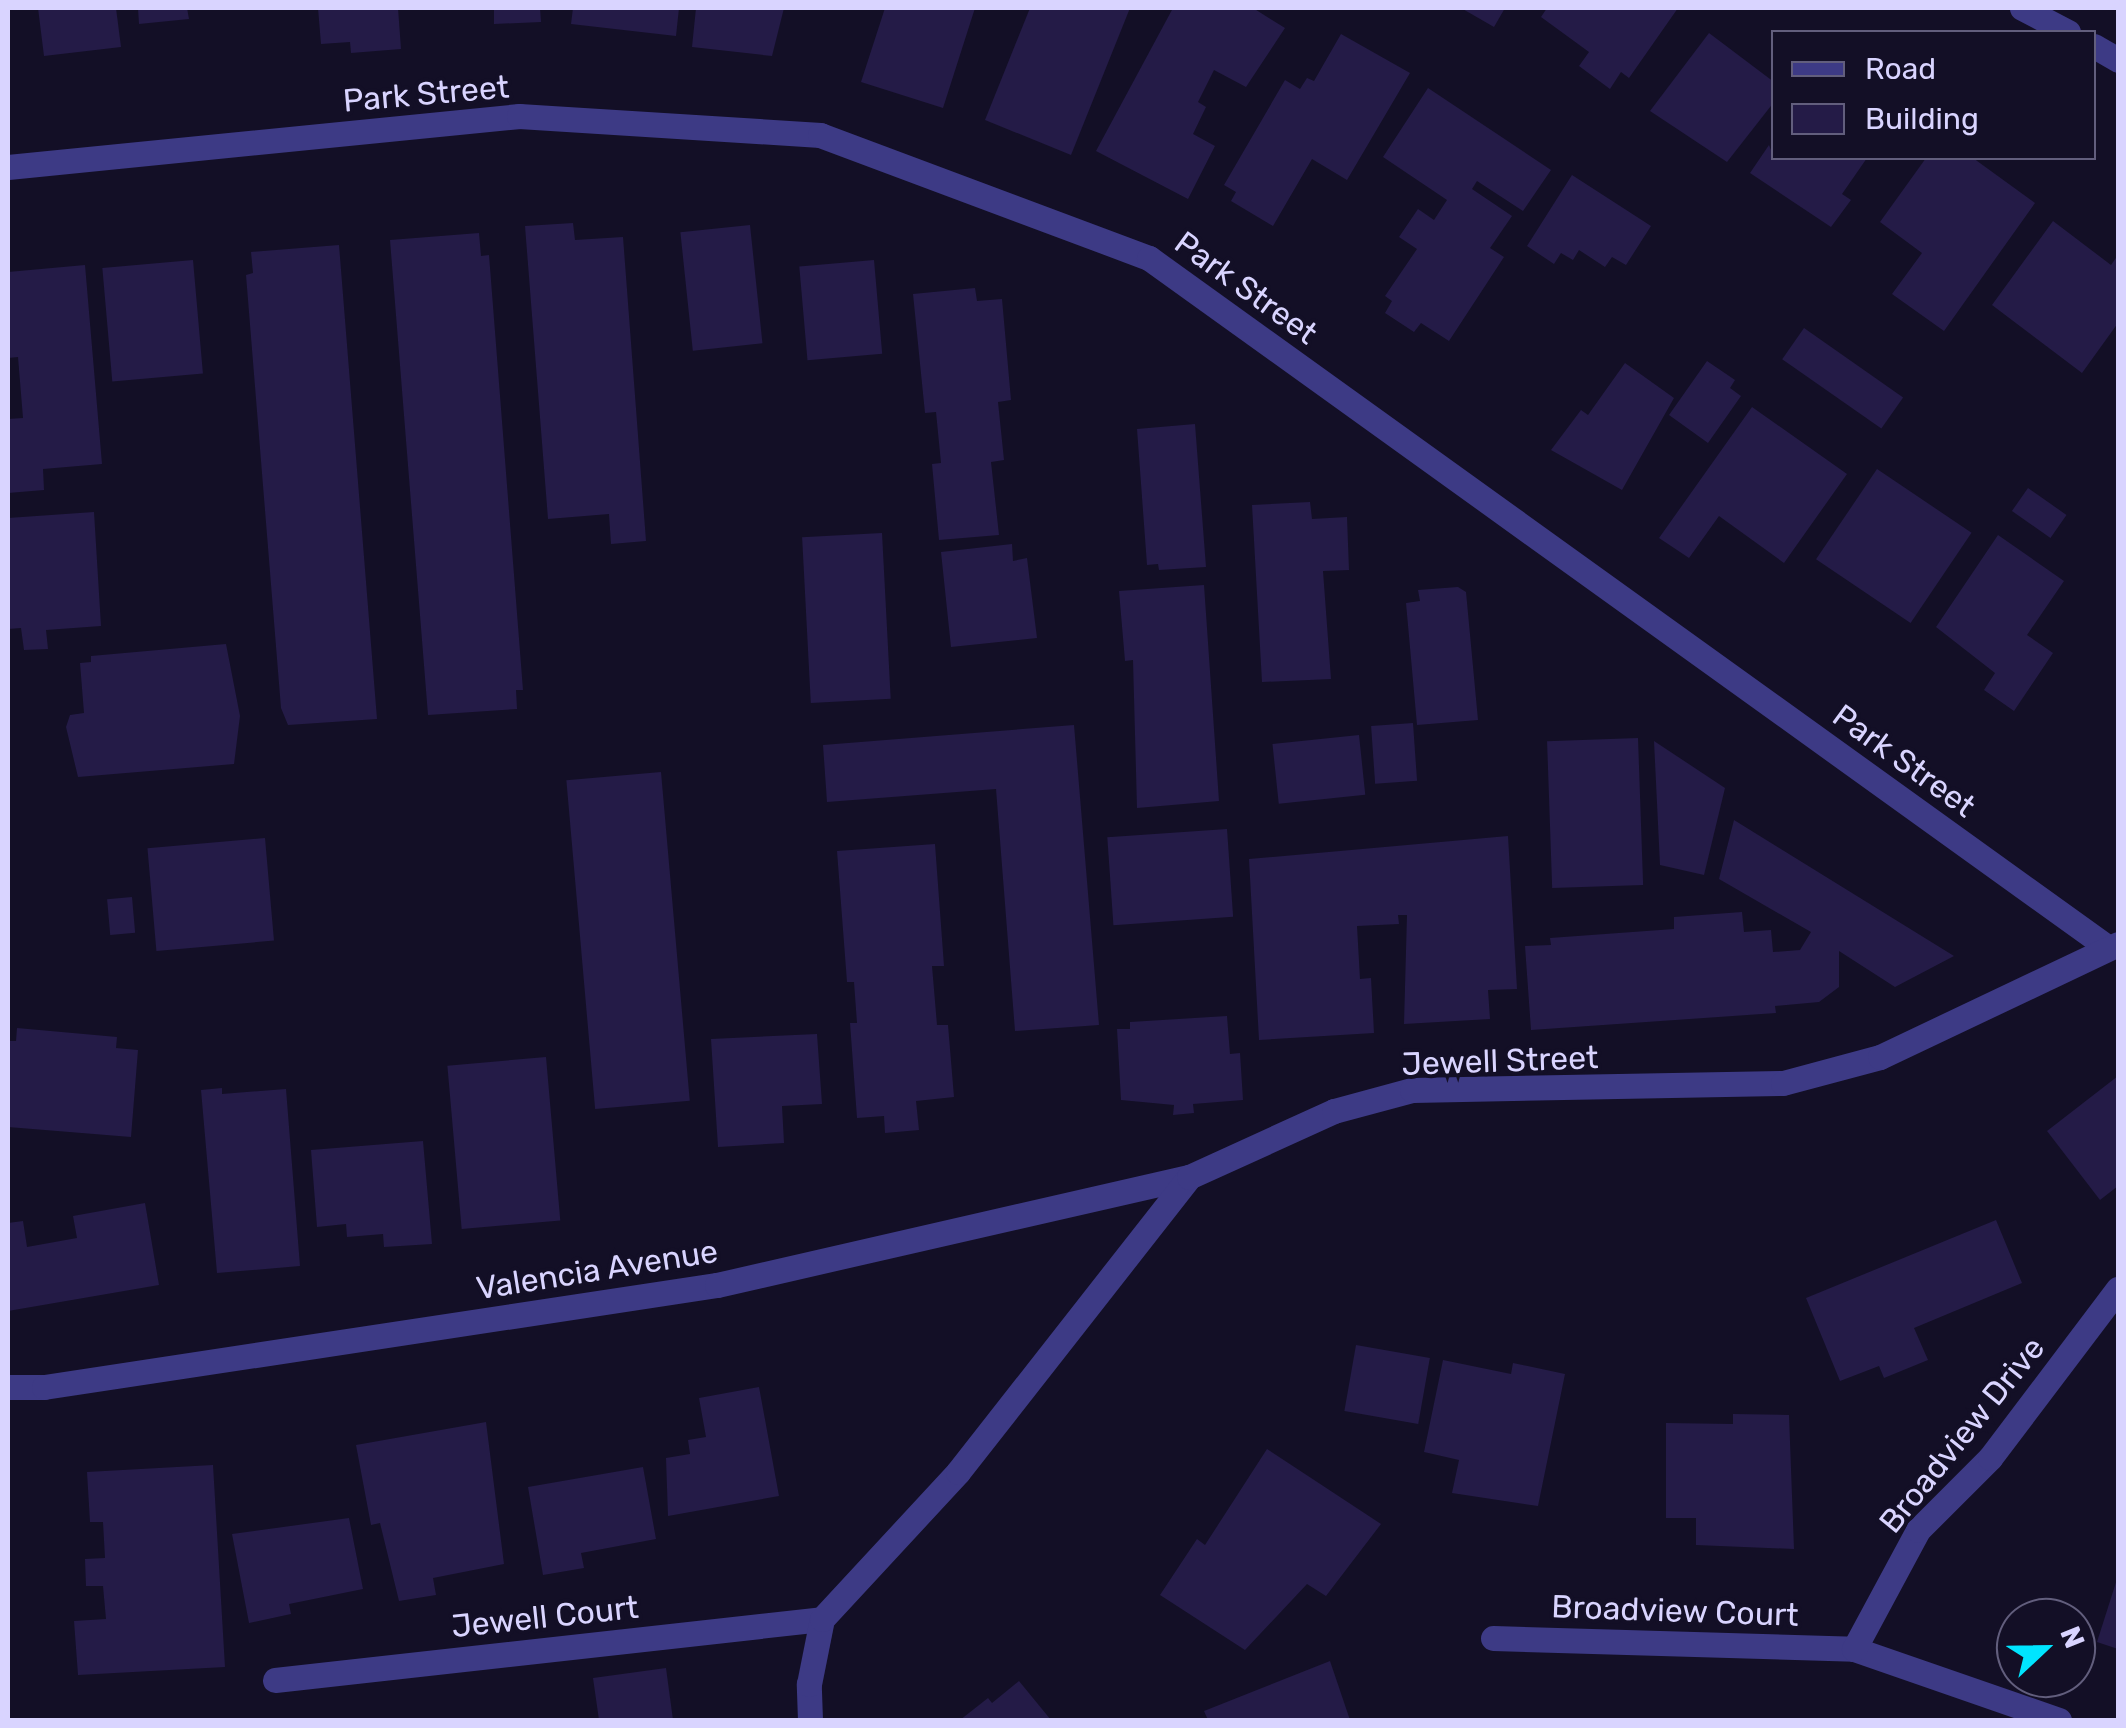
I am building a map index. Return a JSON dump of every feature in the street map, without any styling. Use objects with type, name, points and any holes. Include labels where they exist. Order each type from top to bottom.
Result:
[{"type":"street","points":[[2022,8],[2064,30]]},
{"type":"street","points":[[2096,47],[2118,60]]},
{"type":"street","name":"Park Street","points":[[8,167],[518,116],[820,135],[1149,258],[2113,945]]},
{"type":"street","name":"Jewell Street","points":[[822,1619],[958,1472],[1189,1177],[1334,1111],[1412,1090],[1782,1083],[1880,1057],[2113,945]]},
{"type":"street","name":"Valencia Avenue","points":[[8,1387],[44,1387],[717,1285],[1189,1177]]},
{"type":"street","name":"Broadview Drive","points":[[1854,1648],[1918,1530],[1990,1458],[2118,1289]]},
{"type":"street","points":[[810,1720],[809,1684],[822,1619]]},
{"type":"street","name":"Jewell Court","points":[[275,1680],[822,1619]]},
{"type":"street","name":"Broadview Court","points":[[1493,1638],[1854,1648]]},
{"type":"street","points":[[1854,1648],[2059,1720]]},
{"type":"building","points":[[38,8],[116,8],[121,47],[44,56]]},
{"type":"building","points":[[138,8],[187,8],[189,19],[139,24]]},
{"type":"building","points":[[318,8],[398,8],[401,49],[351,53],[350,42],[321,44]]},
{"type":"building","points":[[494,8],[540,8],[541,22],[494,24]]},
{"type":"building","points":[[573,8],[679,8],[676,36],[571,24]]},
{"type":"building","points":[[696,8],[784,8],[772,56],[692,47]]},
{"type":"building","points":[[885,8],[975,8],[943,108],[861,82]]},
{"type":"building","points":[[1030,8],[1130,8],[1071,155],[985,120]]},
{"type":"building","points":[[1173,8],[1253,8],[1285,28],[1246,87],[1214,70],[1198,102],[1206,107],[1193,134],[1215,146],[1188,199],[1096,151]]},
{"type":"building","points":[[1461,8],[1505,8],[1494,27]]},
{"type":"building","points":[[1547,8],[1678,8],[1629,78],[1621,72],[1610,89],[1579,66],[1589,52],[1541,17]]},
{"type":"building","points":[[1709,33],[1771,80],[1771,106],[1727,162],[1650,111]]},
{"type":"building","points":[[1341,34],[1410,73],[1347,180],[1312,159],[1273,226],[1231,201],[1236,192],[1224,185],[1285,80],[1300,89],[1307,78],[1314,81]]},
{"type":"building","points":[[1428,88],[1551,170],[1523,211],[1477,181],[1472,189],[1512,216],[1490,248],[1504,257],[1449,341],[1421,323],[1414,332],[1385,313],[1392,301],[1385,296],[1417,249],[1399,237],[1418,209],[1434,220],[1447,200],[1383,157]]},
{"type":"building","points":[[1769,145],[1771,160],[1866,160],[1842,194],[1851,200],[1831,227],[1750,173]]},
{"type":"building","points":[[1925,160],[1976,160],[2035,203],[1944,331],[1892,294],[1922,253],[1880,222]]},
{"type":"building","points":[[1572,175],[1651,226],[1626,265],[1612,257],[1605,267],[1579,250],[1573,260],[1561,253],[1554,264],[1527,246]]},
{"type":"building","points":[[2053,221],[2111,265],[2118,255],[2118,323],[2082,373],[1992,305]]},
{"type":"building","points":[[573,223],[575,240],[623,237],[646,541],[611,544],[609,514],[548,519],[525,226]]},
{"type":"building","points":[[750,225],[762,343],[693,351],[680,232]]},
{"type":"building","points":[[479,233],[481,256],[489,255],[523,690],[516,690],[517,709],[428,715],[390,240]]},
{"type":"building","points":[[339,245],[377,719],[288,725],[281,708],[246,275],[253,273],[251,252]]},
{"type":"building","points":[[193,260],[203,374],[112,381],[102,268]]},
{"type":"building","points":[[874,260],[882,354],[807,360],[799,267]]},
{"type":"building","points":[[85,265],[102,464],[43,469],[44,490],[8,493],[8,419],[23,418],[18,357],[8,358],[8,272]]},
{"type":"building","points":[[975,288],[977,301],[1002,299],[1011,400],[998,402],[1004,460],[991,462],[999,535],[939,540],[932,464],[941,463],[936,412],[925,413],[913,294]]},
{"type":"building","points":[[1804,328],[1903,397],[1881,429],[1782,359]]},
{"type":"building","points":[[1707,361],[1735,380],[1730,388],[1741,396],[1708,443],[1669,415]]},
{"type":"building","points":[[1625,363],[1674,398],[1622,490],[1551,450],[1581,410],[1588,415]]},
{"type":"building","points":[[1752,407],[1847,474],[1784,563],[1719,516],[1689,558],[1659,538]]},
{"type":"building","points":[[1195,424],[1206,567],[1159,570],[1158,564],[1147,565],[1137,429]]},
{"type":"building","points":[[1877,469],[1972,533],[1911,623],[1816,559]]},
{"type":"building","points":[[2028,488],[2067,515],[2050,538],[2012,511]]},
{"type":"building","points":[[1310,502],[1312,519],[1347,517],[1349,570],[1323,571],[1331,679],[1262,682],[1252,505]]},
{"type":"building","points":[[94,512],[101,626],[46,630],[48,649],[24,650],[21,628],[8,629],[8,518]]},
{"type":"building","points":[[882,533],[891,699],[811,703],[802,537]]},
{"type":"building","points":[[1998,535],[2064,581],[2027,635],[2053,653],[2014,711],[1984,690],[1995,673],[1936,627]]},
{"type":"building","points":[[1012,544],[1013,561],[1027,558],[1037,638],[951,647],[941,552]]},
{"type":"building","points":[[1204,585],[1219,801],[1137,808],[1133,660],[1125,661],[1119,591]]},
{"type":"building","points":[[1458,587],[1466,592],[1478,720],[1417,725],[1406,603],[1420,601],[1418,590]]},
{"type":"building","points":[[226,644],[240,716],[234,764],[78,777],[66,727],[70,715],[84,713],[80,663],[91,662],[91,656]]},
{"type":"building","points":[[1413,723],[1417,781],[1375,784],[1371,726]]},
{"type":"building","points":[[1074,725],[1099,1025],[1015,1031],[996,789],[827,802],[823,745]]},
{"type":"building","points":[[1359,735],[1365,795],[1279,804],[1272,744]]},
{"type":"building","points":[[1638,738],[1643,885],[1552,888],[1547,741]]},
{"type":"building","points":[[1654,741],[1725,788],[1704,875],[1660,865]]},
{"type":"building","points":[[661,772],[690,1101],[595,1109],[566,780]]},
{"type":"building","points":[[1734,820],[1954,956],[1895,987],[1839,951],[1839,987],[1819,1002],[1775,1006],[1776,1013],[1531,1030],[1525,946],[1551,945],[1550,938],[1674,929],[1674,917],[1742,912],[1744,932],[1771,930],[1773,952],[1800,950],[1811,932],[1719,879]]},
{"type":"building","points":[[1227,829],[1233,917],[1113,925],[1107,837]]},
{"type":"building","points":[[1508,836],[1517,989],[1488,990],[1490,1019],[1404,1024],[1407,915],[1398,915],[1399,924],[1357,926],[1360,979],[1371,978],[1374,1033],[1259,1040],[1249,859]]},
{"type":"building","points":[[265,838],[274,941],[156,951],[147,848]]},
{"type":"building","points":[[935,844],[944,966],[932,966],[937,1025],[948,1025],[954,1097],[916,1101],[919,1130],[885,1133],[884,1116],[857,1118],[850,1023],[857,1023],[854,982],[847,982],[837,851]]},
{"type":"building","points":[[132,897],[135,933],[110,935],[107,899]]},
{"type":"building","points":[[1227,1016],[1230,1054],[1240,1053],[1243,1100],[1193,1104],[1194,1113],[1173,1115],[1174,1105],[1121,1100],[1117,1029],[1130,1029],[1130,1022]]},
{"type":"building","points":[[17,1028],[117,1037],[116,1048],[138,1050],[131,1137],[8,1127],[8,1041],[16,1041]]},
{"type":"building","points":[[817,1034],[822,1104],[782,1106],[784,1143],[718,1147],[711,1039]]},
{"type":"building","points":[[546,1057],[560,1220],[462,1229],[447,1066]]},
{"type":"building","points":[[2118,1076],[2118,1186],[2100,1200],[2047,1131]]},
{"type":"building","points":[[222,1088],[222,1094],[286,1089],[300,1266],[217,1273],[201,1090]]},
{"type":"building","points":[[423,1141],[432,1244],[384,1247],[383,1234],[347,1237],[346,1224],[317,1227],[311,1150]]},
{"type":"building","points":[[145,1203],[159,1285],[8,1311],[8,1223],[23,1221],[27,1247],[77,1238],[73,1216]]},
{"type":"building","points":[[1996,1220],[2022,1283],[1914,1328],[1928,1360],[1884,1378],[1879,1366],[1840,1381],[1806,1298]]},
{"type":"building","points":[[1356,1345],[1430,1358],[1418,1424],[1344,1411]]},
{"type":"building","points":[[1443,1360],[1511,1374],[1513,1363],[1565,1374],[1538,1506],[1452,1493],[1459,1460],[1424,1452]]},
{"type":"building","points":[[759,1387],[779,1496],[668,1516],[666,1458],[690,1454],[688,1440],[706,1437],[699,1398]]},
{"type":"building","points":[[1733,1414],[1789,1415],[1794,1549],[1696,1545],[1696,1518],[1666,1518],[1666,1423],[1733,1424]]},
{"type":"building","points":[[486,1422],[504,1564],[433,1578],[436,1595],[399,1601],[380,1523],[371,1525],[356,1445]]},
{"type":"building","points":[[1267,1449],[1381,1524],[1326,1596],[1307,1584],[1245,1650],[1160,1595],[1197,1539],[1205,1545]]},
{"type":"building","points":[[213,1465],[225,1667],[78,1675],[74,1621],[106,1619],[103,1586],[86,1586],[85,1559],[105,1558],[103,1522],[90,1522],[87,1472]]},
{"type":"building","points":[[643,1467],[656,1539],[581,1553],[584,1568],[543,1575],[528,1487]]},
{"type":"building","points":[[349,1518],[363,1589],[289,1604],[291,1614],[249,1623],[232,1534]]},
{"type":"building","points":[[2118,1576],[2118,1649],[2097,1642]]},
{"type":"building","points":[[1330,1661],[1350,1720],[1208,1720],[1204,1711]]},
{"type":"building","points":[[666,1668],[673,1720],[599,1720],[593,1678]]},
{"type":"building","points":[[1019,1681],[1051,1720],[960,1720],[988,1698],[992,1703]]}]
